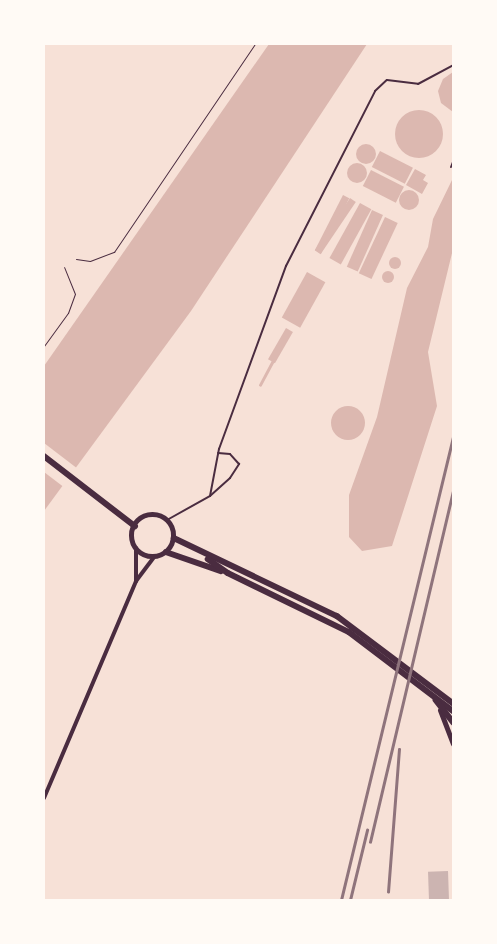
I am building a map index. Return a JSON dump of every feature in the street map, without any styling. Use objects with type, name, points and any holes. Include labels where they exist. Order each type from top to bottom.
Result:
[{"type":"main road","points":[[44,456],[135,526],[136,548],[154,556],[166,552],[228,573],[321,616],[376,650],[453,712]]},
{"type":"main road","points":[[135,526],[152,515],[167,520],[174,538],[200,553],[228,573]]},
{"type":"main road","points":[[166,552],[174,538]]},
{"type":"main road","points":[[200,553],[288,591],[378,643],[442,696],[453,702]]},
{"type":"main road","points":[[436,700],[453,744]]},
{"type":"main road","points":[[440,710],[453,722]]},
{"type":"street","points":[[136,548],[136,580]]},
{"type":"street","points":[[44,798],[136,580],[154,556]]},
{"type":"lane","points":[[210,496],[218,453],[286,266],[374,91],[387,80],[418,84],[453,66]]},
{"type":"lane","points":[[451,167],[453,162]]},
{"type":"lane","points":[[167,520],[210,496],[239,464],[230,454],[218,453]]},
{"type":"path","points":[[76,259],[90,261],[114,252],[256,44]]},
{"type":"path","points":[[44,346],[68,313],[75,294],[64,266]]},
{"type":"shaded area","points":[[269,44],[367,44],[191,311],[44,511],[44,366]]},
{"type":"shaded area","points":[[453,72],[453,112],[441,103],[438,91],[443,79]]},
{"type":"shaded area","points":[[419,110],[428,112],[436,117],[441,125],[443,134],[441,143],[436,151],[428,156],[419,158],[410,156],[402,151],[397,143],[395,134],[397,125],[402,117],[410,112]]},
{"type":"shaded area","points":[[362,144],[370,144],[376,150],[376,158],[370,164],[362,164],[356,158],[356,150]]},
{"type":"shaded area","points":[[380,151],[413,168],[405,184],[372,167]]},
{"type":"shaded area","points":[[353,163],[361,163],[367,169],[367,177],[361,183],[353,183],[347,177],[347,169]]},
{"type":"shaded area","points":[[415,169],[426,175],[423,180],[428,183],[422,194],[406,185]]},
{"type":"shaded area","points":[[371,170],[404,187],[396,203],[363,186]]},
{"type":"shaded area","points":[[452,180],[453,249],[428,352],[437,406],[392,546],[362,551],[349,537],[349,495],[377,417],[407,288],[428,247],[433,219]]},
{"type":"shaded area","points":[[405,190],[413,190],[419,196],[419,204],[413,210],[405,210],[399,204],[399,196]]},
{"type":"shaded area","points":[[343,195],[349,198],[321,253],[315,250]]},
{"type":"shaded area","points":[[350,198],[356,202],[321,254],[315,250]]},
{"type":"shaded area","points":[[360,203],[371,209],[341,264],[329,258]]},
{"type":"shaded area","points":[[372,210],[383,215],[358,272],[347,267]]},
{"type":"shaded area","points":[[385,217],[398,223],[371,279],[359,273]]},
{"type":"shaded area","points":[[393,257],[397,257],[401,263],[397,269],[393,269],[389,265],[389,261]]},
{"type":"shaded area","points":[[386,271],[390,271],[394,277],[390,283],[386,283],[382,279],[382,275]]},
{"type":"shaded area","points":[[307,272],[325,282],[300,328],[282,317]]},
{"type":"shaded area","points":[[286,328],[293,332],[275,363],[268,359]]},
{"type":"shaded area","points":[[348,406],[360,411],[365,423],[360,435],[348,440],[336,435],[331,423],[336,411]]},
{"type":"pier","points":[[44,443],[78,469],[65,488],[44,472]]},
{"type":"building","points":[[448,871],[449,900],[429,900],[428,872]]},
{"type":"waterway","points":[[260,385],[272,362]]},
{"type":"railway","points":[[341,900],[453,437]]},
{"type":"railway","points":[[370,842],[453,492]]},
{"type":"railway","points":[[388,892],[399,749]]},
{"type":"railway","points":[[350,900],[367,830]]}]
